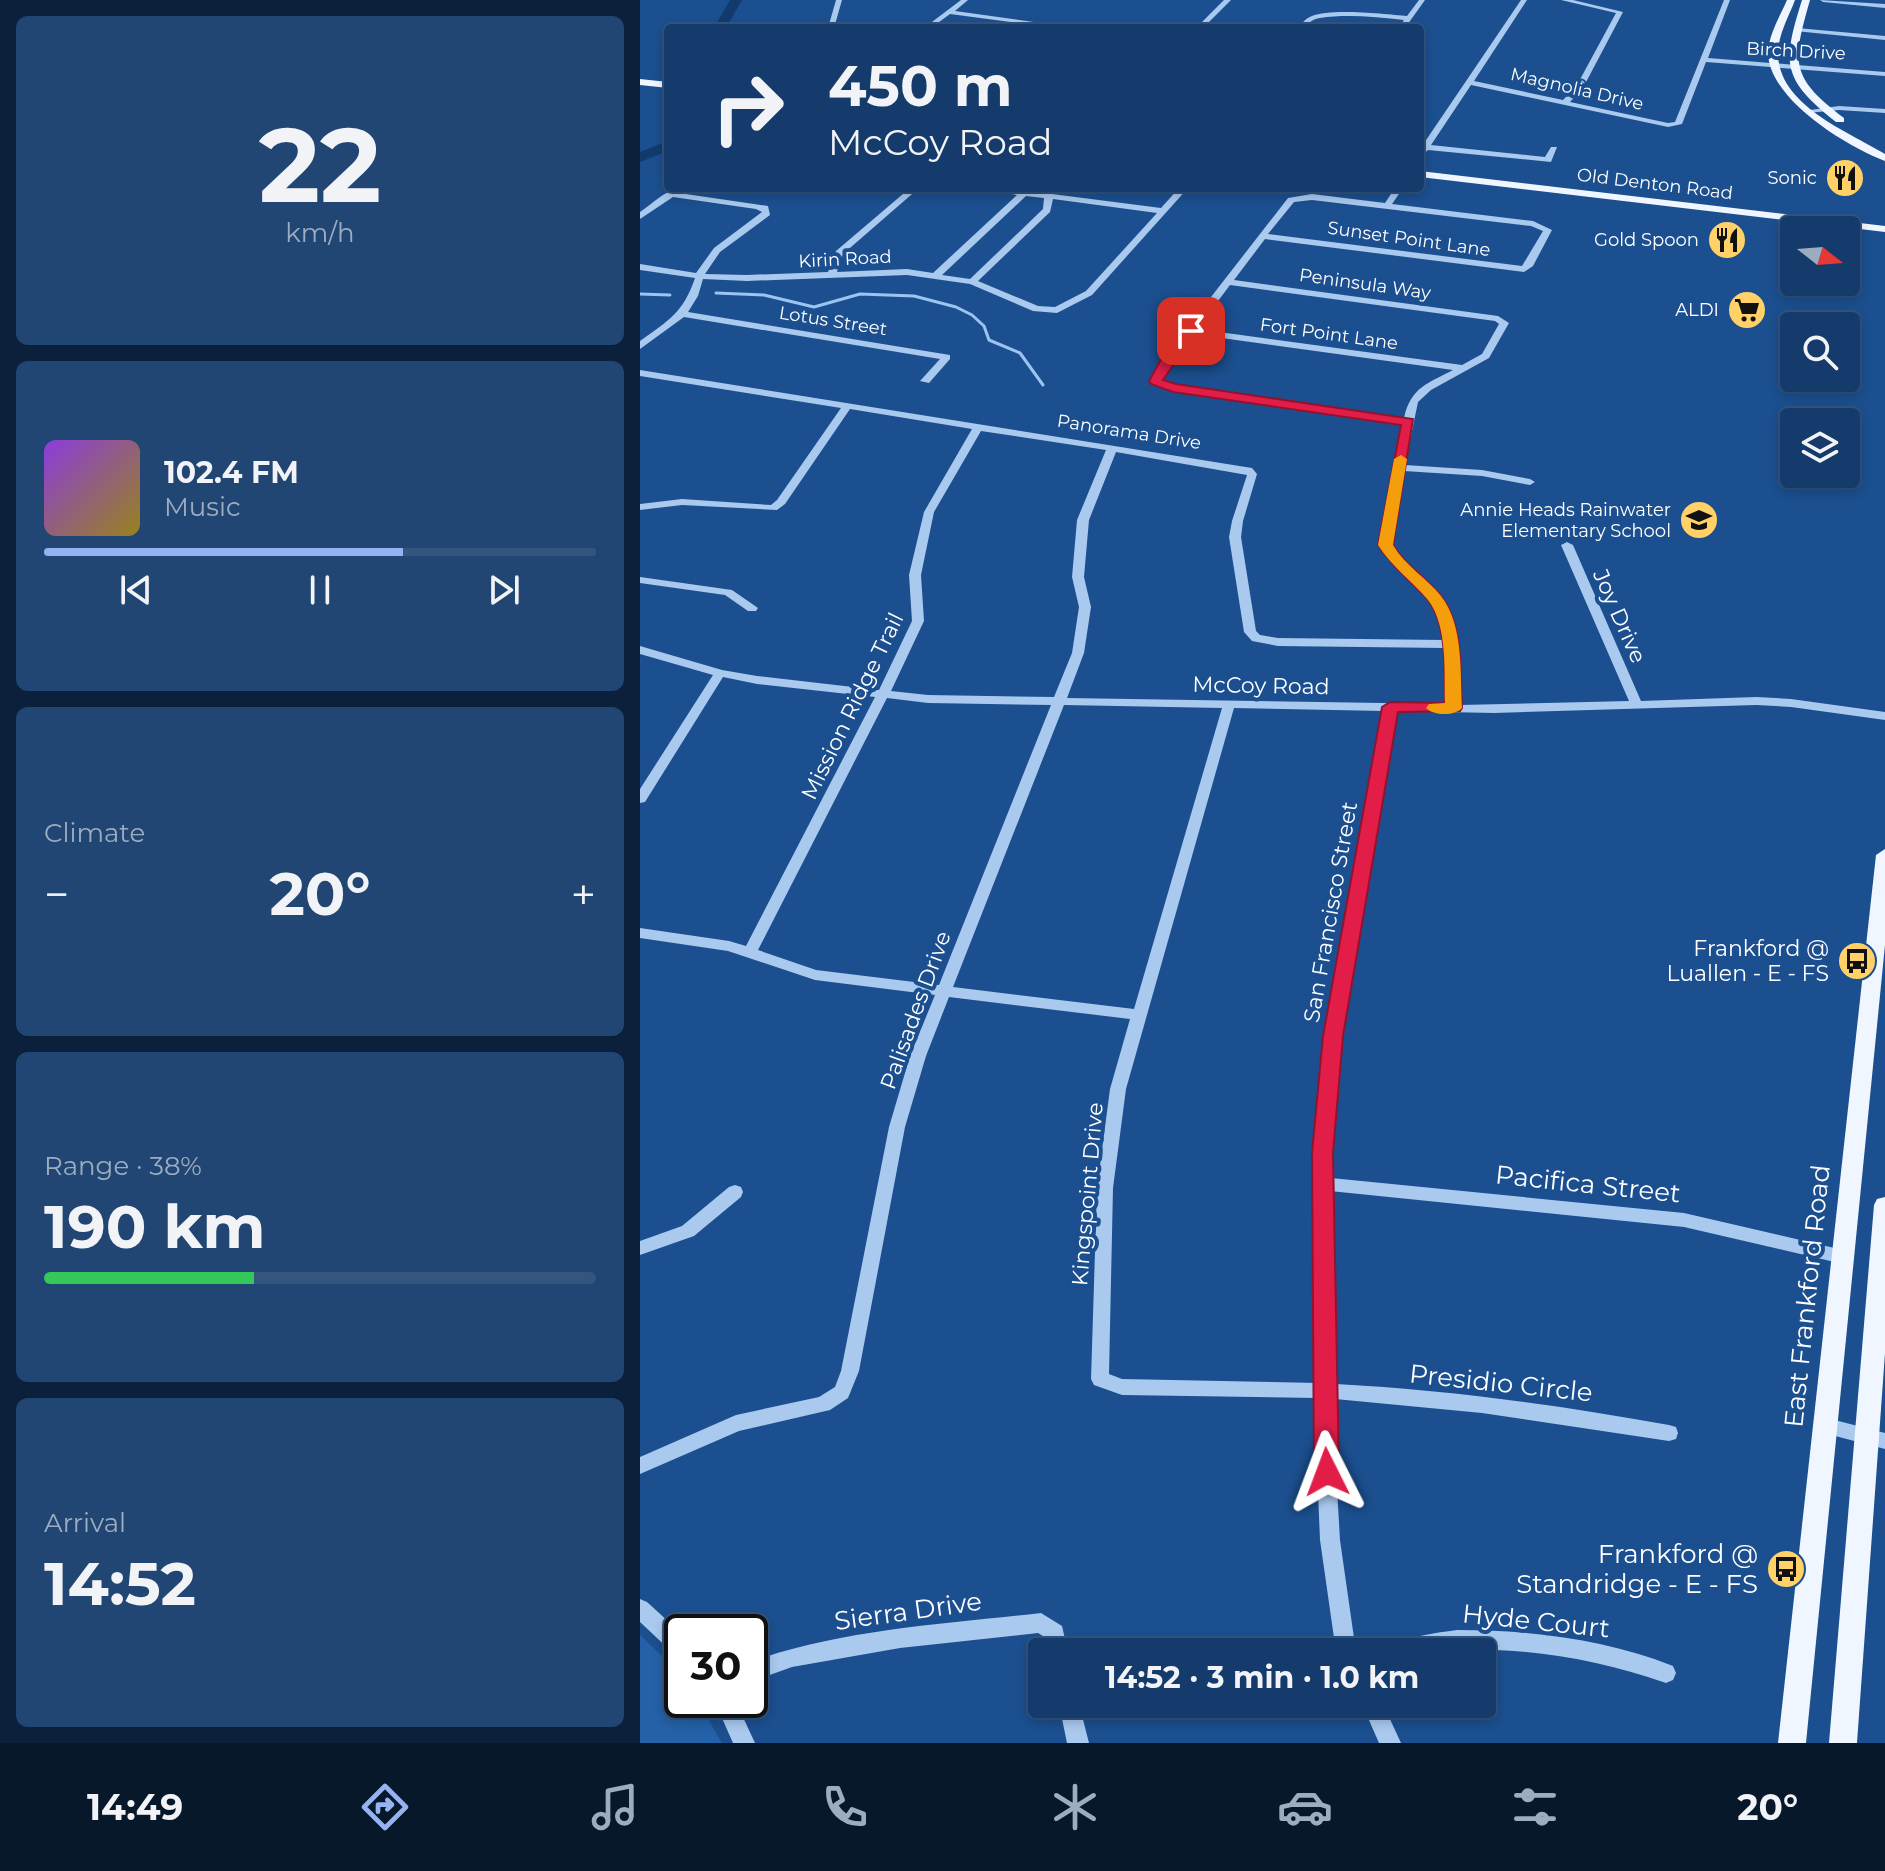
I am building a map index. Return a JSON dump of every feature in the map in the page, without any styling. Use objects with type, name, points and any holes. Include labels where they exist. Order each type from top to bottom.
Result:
[{"type":"main road","points":[[1791,0],[1774,47],[1774,67],[1785,88],[1807,111],[1885,158]]},
{"type":"main road","points":[[1806,0],[1791,49],[1800,83],[1827,110],[1885,145]]},
{"type":"main road","points":[[640,82],[648,88]]},
{"type":"main road","name":"Old Denton Road","points":[[1424,175],[1780,225]]},
{"type":"main road","name":"Old Denton Road","points":[[1424,182],[1885,229]]},
{"type":"main road","points":[[1860,236],[1885,239]]},
{"type":"main road","name":"East Frankford Road","points":[[1792,1743],[1823,1425],[1882,912],[1885,855]]},
{"type":"main road","points":[[1843,1743],[1875,1438],[1885,1205]]},
{"type":"street","points":[[832,24],[839,0]]},
{"type":"street","points":[[932,24],[965,0]]},
{"type":"street","points":[[1203,24],[1228,0]]},
{"type":"street","points":[[1404,24],[1422,0]]},
{"type":"street","points":[[1424,150],[1524,0]]},
{"type":"street","points":[[1564,0],[1623,10],[1580,86],[1565,103]]},
{"type":"street","points":[[1678,124],[1727,0]]},
{"type":"street","points":[[1823,0],[1885,6]]},
{"type":"street","points":[[949,12],[1042,24]]},
{"type":"street","points":[[1305,24],[1317,16],[1368,14],[1409,18]]},
{"type":"street","points":[[1797,30],[1885,38]]},
{"type":"street","name":"Birch Drive","points":[[1704,60],[1885,74]]},
{"type":"street","name":"Magnolia Drive","points":[[1469,82],[1668,125],[1678,124],[1689,129]]},
{"type":"street","points":[[1807,111],[1885,111]]},
{"type":"street","points":[[1426,147],[1548,160],[1554,149]]},
{"type":"street","points":[[640,216],[673,192]]},
{"type":"street","points":[[832,275],[839,253],[910,192]]},
{"type":"street","points":[[935,276],[1025,192]]},
{"type":"street","points":[[972,282],[1047,210],[1047,192],[1163,211],[1180,192]]},
{"type":"street","points":[[1396,192],[1387,206],[1303,196],[1291,200],[1155,381],[1173,388],[1408,422]]},
{"type":"street","points":[[640,346],[682,314],[700,276],[717,250],[767,213],[765,208],[670,194]]},
{"type":"street","name":"Sunset Point Lane","points":[[1262,236],[1514,269],[1529,266],[1548,230],[1545,227],[1387,206]]},
{"type":"street","name":"Kirin Road","points":[[640,267],[700,276],[759,278],[889,271],[972,282],[1046,311],[1064,308],[1089,293],[1163,211]]},
{"type":"street","name":"Peninsula Way","points":[[1228,282],[1498,319],[1504,323],[1491,351],[1481,360],[1462,368]]},
{"type":"street","name":"Lotus Street","points":[[682,314],[947,357],[925,381]]},
{"type":"street","name":"Fort Point Lane","points":[[1191,331],[1462,368]]},
{"type":"street","points":[[1454,708],[1450,644],[1444,616],[1436,599],[1393,558],[1386,545],[1413,401],[1420,393],[1462,368]]},
{"type":"street","name":"Panorama Drive","points":[[640,373],[1236,467],[1252,474],[1235,533],[1249,606],[1250,632],[1256,638],[1278,642],[1450,644]]},
{"type":"street","points":[[640,507],[682,502],[773,508],[781,502],[847,406]]},
{"type":"street","name":"Mission Ridge Trail","points":[[750,952],[918,621],[915,575],[929,512],[978,427]]},
{"type":"street","name":"Palisades Drive","points":[[640,1466],[736,1423],[823,1404],[842,1392],[856,1341],[897,1127],[918,1056],[1078,653],[1084,623],[1077,558],[1083,520],[1112,448]]},
{"type":"street","points":[[1399,468],[1482,473],[1530,482]]},
{"type":"street","name":"Joy Drive","points":[[1567,545],[1636,703]]},
{"type":"street","points":[[640,580],[728,592],[752,608]]},
{"type":"street","name":"McCoy Road","points":[[640,650],[720,673],[802,687],[883,695],[1549,709],[1714,700],[1791,703],[1885,716]]},
{"type":"street","points":[[640,799],[720,673]]},
{"type":"street","name":"Kingspoint Drive","points":[[1229,704],[1118,1089],[1105,1188],[1100,1379],[1122,1387],[1327,1391]]},
{"type":"street","name":"San Francisco Street","points":[[1344,1638],[1330,1540],[1324,1419],[1327,1391],[1321,1237],[1324,1106],[1333,1036],[1390,707]]},
{"type":"street","points":[[640,933],[697,940],[750,952],[815,975],[1140,1015]]},
{"type":"street","name":"Pacifica Street","points":[[1323,1184],[1684,1220],[1843,1257]]},
{"type":"street","points":[[640,1248],[688,1231],[735,1192]]},
{"type":"street","name":"Presidio Circle","points":[[1327,1391],[1602,1420],[1669,1433]]},
{"type":"street","points":[[1823,1425],[1875,1438]]},
{"type":"street","points":[[640,1609],[664,1631]]},
{"type":"street","name":"Sierra Drive","points":[[768,1666],[792,1657],[900,1638],[1041,1623],[1055,1633],[1056,1638]]},
{"type":"street","name":"Hyde Court","points":[[1496,1641],[1607,1653],[1666,1673]]},
{"type":"street","points":[[732,1718],[744,1743]]},
{"type":"street","points":[[1072,1718],[1078,1743]]},
{"type":"street","points":[[1378,1718],[1390,1743]]},
{"type":"shaded area","points":[[640,1635],[664,1658],[664,1718],[707,1718],[722,1743],[640,1743]]},
{"type":"waterway","points":[[722,24],[736,0]]},
{"type":"waterway","points":[[640,158],[664,147]]},
{"type":"waterway","points":[[716,293],[764,295],[814,307],[860,294],[914,296],[956,307],[984,326],[989,340],[1020,353],[1043,385]]},
{"type":"waterway","points":[[640,294],[670,295]]},
{"type":"slow traffic","points":[[1401,459],[1386,545],[1393,558],[1436,599],[1444,616],[1450,644],[1454,708],[1435,708]]},
{"type":"place","name":"Sonic","points":[[1845,178]]},
{"type":"place","name":"Gold Spoon","points":[[1727,240]]},
{"type":"place","name":"ALDI","points":[[1747,310]]},
{"type":"place","name":"Annie Heads Rainwater Elementary School","points":[[1699,520]]},
{"type":"place","name":"Frankford @ Luallen - E - FS","points":[[1857,961]]},
{"type":"place","name":"Frankford @ Standridge - E - FS","points":[[1786,1569]]},
{"type":"route","points":[[1191,331],[1155,381],[1162,386],[1408,422],[1386,545],[1393,558],[1436,599],[1444,616],[1450,644],[1454,708],[1390,707],[1333,1036],[1324,1106],[1322,1153],[1327,1472]]}]
